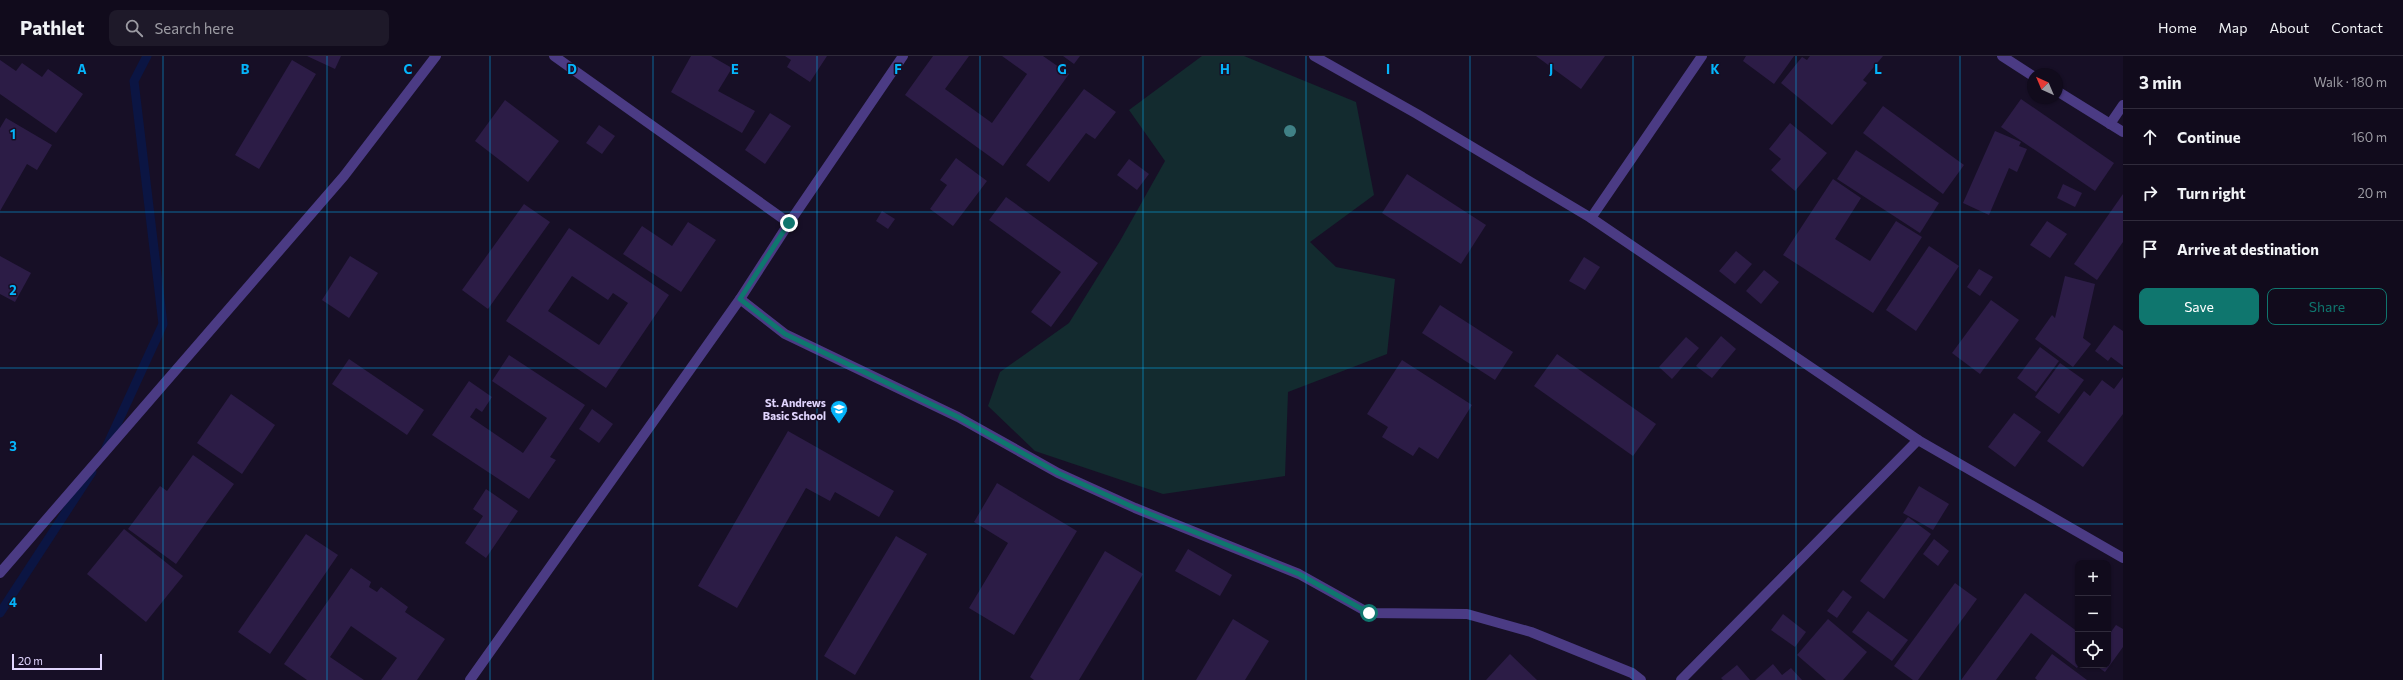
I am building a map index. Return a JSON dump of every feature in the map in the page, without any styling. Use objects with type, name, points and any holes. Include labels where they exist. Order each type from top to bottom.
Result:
[{"type":"street","points":[[0,573],[344,176],[436,56]]},
{"type":"street","points":[[554,56],[789,223]]},
{"type":"street","points":[[470,680],[740,299],[789,223],[903,56]]},
{"type":"street","points":[[1314,56],[1417,114],[1591,218],[1918,440],[2123,558]]},
{"type":"street","points":[[1591,218],[1702,56]]},
{"type":"street","points":[[2002,56],[2027,72]]},
{"type":"street","points":[[2063,95],[2123,132]]},
{"type":"street","points":[[2110,124],[2123,105]]},
{"type":"street","points":[[740,299],[785,334],[958,417],[1058,473],[1135,508],[1299,574],[1369,613],[1467,614],[1531,632],[1632,673],[1641,680]]},
{"type":"street","points":[[1681,680],[1918,440]]},
{"type":"green space","points":[[1202,56],[1244,56],[1356,102],[1374,195],[1310,242],[1336,267],[1395,279],[1387,354],[1288,392],[1285,476],[1163,494],[1035,451],[988,406],[1000,372],[1069,323],[1120,241],[1165,161],[1129,110]]},
{"type":"building","points":[[307,56],[341,56],[335,69]]},
{"type":"building","points":[[691,56],[711,56],[732,68],[718,91],[755,111],[742,133],[671,92]]},
{"type":"building","points":[[785,56],[827,56],[810,82],[787,67],[791,60]]},
{"type":"building","points":[[933,56],[969,56],[945,89],[992,123],[1027,74],[1002,56],[1043,56],[1069,74],[1003,166],[905,95]]},
{"type":"building","points":[[1063,56],[1080,56],[1074,64]]},
{"type":"building","points":[[1536,56],[1605,56],[1581,89]]},
{"type":"building","points":[[1746,56],[1794,56],[1774,84],[1743,61]]},
{"type":"building","points":[[1810,56],[1883,56],[1863,80],[1867,83],[1832,125],[1781,83],[1802,57],[1807,60]]},
{"type":"building","points":[[0,60],[16,71],[22,63],[42,77],[48,69],[83,94],[56,133],[0,94]]},
{"type":"building","points":[[292,60],[316,74],[259,169],[235,155]]},
{"type":"building","points":[[1084,89],[1116,112],[1095,139],[1086,133],[1049,182],[1026,165]]},
{"type":"building","points":[[2021,99],[2114,163],[2095,191],[2001,127]]},
{"type":"building","points":[[505,100],[559,141],[528,182],[475,141]]},
{"type":"building","points":[[1883,106],[1964,165],[1943,194],[1863,133]]},
{"type":"building","points":[[770,113],[791,126],[765,164],[745,150]]},
{"type":"building","points":[[6,118],[52,145],[37,170],[27,164],[0,211],[0,128]]},
{"type":"building","points":[[1790,123],[1827,153],[1795,191],[1771,170],[1781,159],[1769,149]]},
{"type":"building","points":[[599,125],[615,136],[602,154],[586,143]]},
{"type":"building","points":[[1995,131],[2021,142],[2019,146],[2027,149],[2017,172],[2009,168],[1989,215],[1963,203]]},
{"type":"building","points":[[1856,150],[1939,203],[1920,233],[1837,179]]},
{"type":"building","points":[[956,158],[987,181],[953,226],[930,209],[947,185],[940,180]]},
{"type":"building","points":[[1129,159],[1149,174],[1137,190],[1117,175]]},
{"type":"building","points":[[1407,174],[1486,225],[1461,264],[1382,213]]},
{"type":"building","points":[[1833,179],[1861,198],[1835,239],[1870,261],[1896,221],[1922,237],[1873,313],[1783,255]]},
{"type":"building","points":[[2063,184],[2082,193],[2075,207],[2057,198]]},
{"type":"building","points":[[2123,194],[2123,242],[2097,280],[2074,264]]},
{"type":"building","points":[[1006,197],[1098,263],[1051,327],[1031,312],[1061,272],[989,220]]},
{"type":"building","points":[[524,204],[550,222],[488,309],[462,290]]},
{"type":"building","points":[[882,211],[895,219],[888,229],[876,221]]},
{"type":"building","points":[[2047,221],[2067,234],[2050,258],[2030,245]]},
{"type":"building","points":[[688,222],[716,240],[681,292],[623,254],[642,226],[672,246]]},
{"type":"building","points":[[569,228],[669,295],[606,388],[506,321]],"holes":[[[572,276],[608,300],[613,293],[628,303],[599,345],[548,311]]]},
{"type":"building","points":[[1929,246],[1959,266],[1916,331],[1886,310]]},
{"type":"building","points":[[1736,251],[1752,264],[1735,284],[1719,271]]},
{"type":"building","points":[[0,256],[31,273],[15,302],[0,294]]},
{"type":"building","points":[[350,256],[378,273],[349,318],[322,300]]},
{"type":"building","points":[[1584,257],[1600,267],[1585,290],[1569,281]]},
{"type":"building","points":[[1979,269],[1993,277],[1980,296],[1967,287]]},
{"type":"building","points":[[1764,270],[1779,282],[1761,304],[1746,291]]},
{"type":"building","points":[[2065,276],[2095,284],[2083,338],[2091,344],[2073,367],[2035,339],[2052,315],[2055,318]]},
{"type":"building","points":[[1991,300],[2019,320],[1980,374],[1952,353]]},
{"type":"building","points":[[1440,305],[1513,352],[1495,380],[1422,333]]},
{"type":"building","points":[[2114,325],[2123,331],[2123,366],[2111,357],[2108,361],[2095,351]]},
{"type":"building","points":[[1721,336],[1736,349],[1712,378],[1696,366]]},
{"type":"building","points":[[1686,337],[1699,348],[1672,379],[1659,367]]},
{"type":"building","points":[[2040,347],[2059,361],[2036,392],[2017,378]]},
{"type":"building","points":[[1557,354],[1656,424],[1633,456],[1534,386]]},
{"type":"building","points":[[509,355],[585,405],[550,457],[556,460],[529,499],[432,435],[469,381],[492,397],[482,412],[476,408],[470,417],[523,453],[547,418],[492,381]]},
{"type":"building","points":[[349,359],[424,410],[407,435],[332,384]]},
{"type":"building","points":[[1402,360],[1472,405],[1438,459],[1419,447],[1413,456],[1382,437],[1388,427],[1367,414]]},
{"type":"building","points":[[2060,363],[2084,380],[2059,414],[2035,397]]},
{"type":"building","points":[[2123,377],[2123,414],[2083,467],[2047,441],[2084,391],[2090,396],[2102,380],[2114,389]]},
{"type":"building","points":[[231,394],[275,425],[242,474],[197,443]]},
{"type":"building","points":[[592,409],[613,424],[599,443],[579,429]]},
{"type":"building","points":[[2014,413],[2041,432],[2015,467],[1988,447]]},
{"type":"building","points":[[788,431],[894,491],[879,517],[835,492],[830,501],[806,488],[737,608],[698,586]]},
{"type":"building","points":[[193,455],[234,484],[176,564],[128,529],[160,486],[167,491]]},
{"type":"building","points":[[997,483],[1077,531],[1014,635],[969,608],[1008,543],[974,522]]},
{"type":"building","points":[[1919,486],[1949,504],[1933,530],[1903,513]]},
{"type":"building","points":[[486,489],[518,511],[486,558],[465,543],[483,516],[473,509]]},
{"type":"building","points":[[1908,517],[1931,534],[1884,599],[1860,581]]},
{"type":"building","points":[[124,529],[183,576],[146,622],[87,574]]},
{"type":"building","points":[[306,534],[338,555],[270,654],[238,632]]},
{"type":"building","points":[[896,536],[927,554],[855,675],[824,656]]},
{"type":"building","points":[[1934,539],[1949,551],[1938,566],[1923,554]]},
{"type":"building","points":[[1188,549],[1232,575],[1220,596],[1175,571]]},
{"type":"building","points":[[1105,551],[1143,574],[1079,680],[1034,680],[1030,677]]},
{"type":"building","points":[[351,568],[371,582],[369,587],[377,592],[381,587],[408,607],[405,612],[445,639],[417,680],[381,680],[397,658],[351,626],[330,657],[364,680],[307,680],[284,664]]},
{"type":"building","points":[[1955,583],[1977,599],[1918,680],[1913,680],[1894,666]]},
{"type":"building","points":[[1843,590],[1852,597],[1837,618],[1827,611]]},
{"type":"building","points":[[2025,593],[2075,630],[2075,666],[2031,633],[1996,680],[1961,680]]},
{"type":"building","points":[[1868,611],[1908,640],[1892,661],[1852,632]]},
{"type":"building","points":[[1783,614],[1806,632],[1795,647],[1771,630]]},
{"type":"building","points":[[1233,619],[1269,641],[1245,680],[1196,680]]},
{"type":"building","points":[[1828,619],[1867,652],[1843,680],[1826,680],[1797,655]]},
{"type":"building","points":[[2116,625],[2123,629],[2123,647],[2111,664],[2111,632]]},
{"type":"building","points":[[1510,654],[1537,680],[1486,680]]},
{"type":"building","points":[[2052,654],[2087,680],[2037,680],[2035,678]]},
{"type":"building","points":[[1773,664],[1782,675],[1791,668],[1802,680],[1755,680]]},
{"type":"building","points":[[1737,665],[1750,680],[1723,680],[1721,678]]},
{"type":"building","points":[[2099,668],[2108,668],[2105,672]]},
{"type":"waterway","points":[[106,448],[163,324],[134,81],[147,56]]},
{"type":"waterway","points":[[0,613],[92,472]]},
{"type":"place","name":"St. Andrews Basic School","points":[[839,424]]},
{"type":"route","points":[[789,223],[740,299],[785,334],[958,417],[1058,473],[1135,508],[1299,574],[1369,613]]}]
